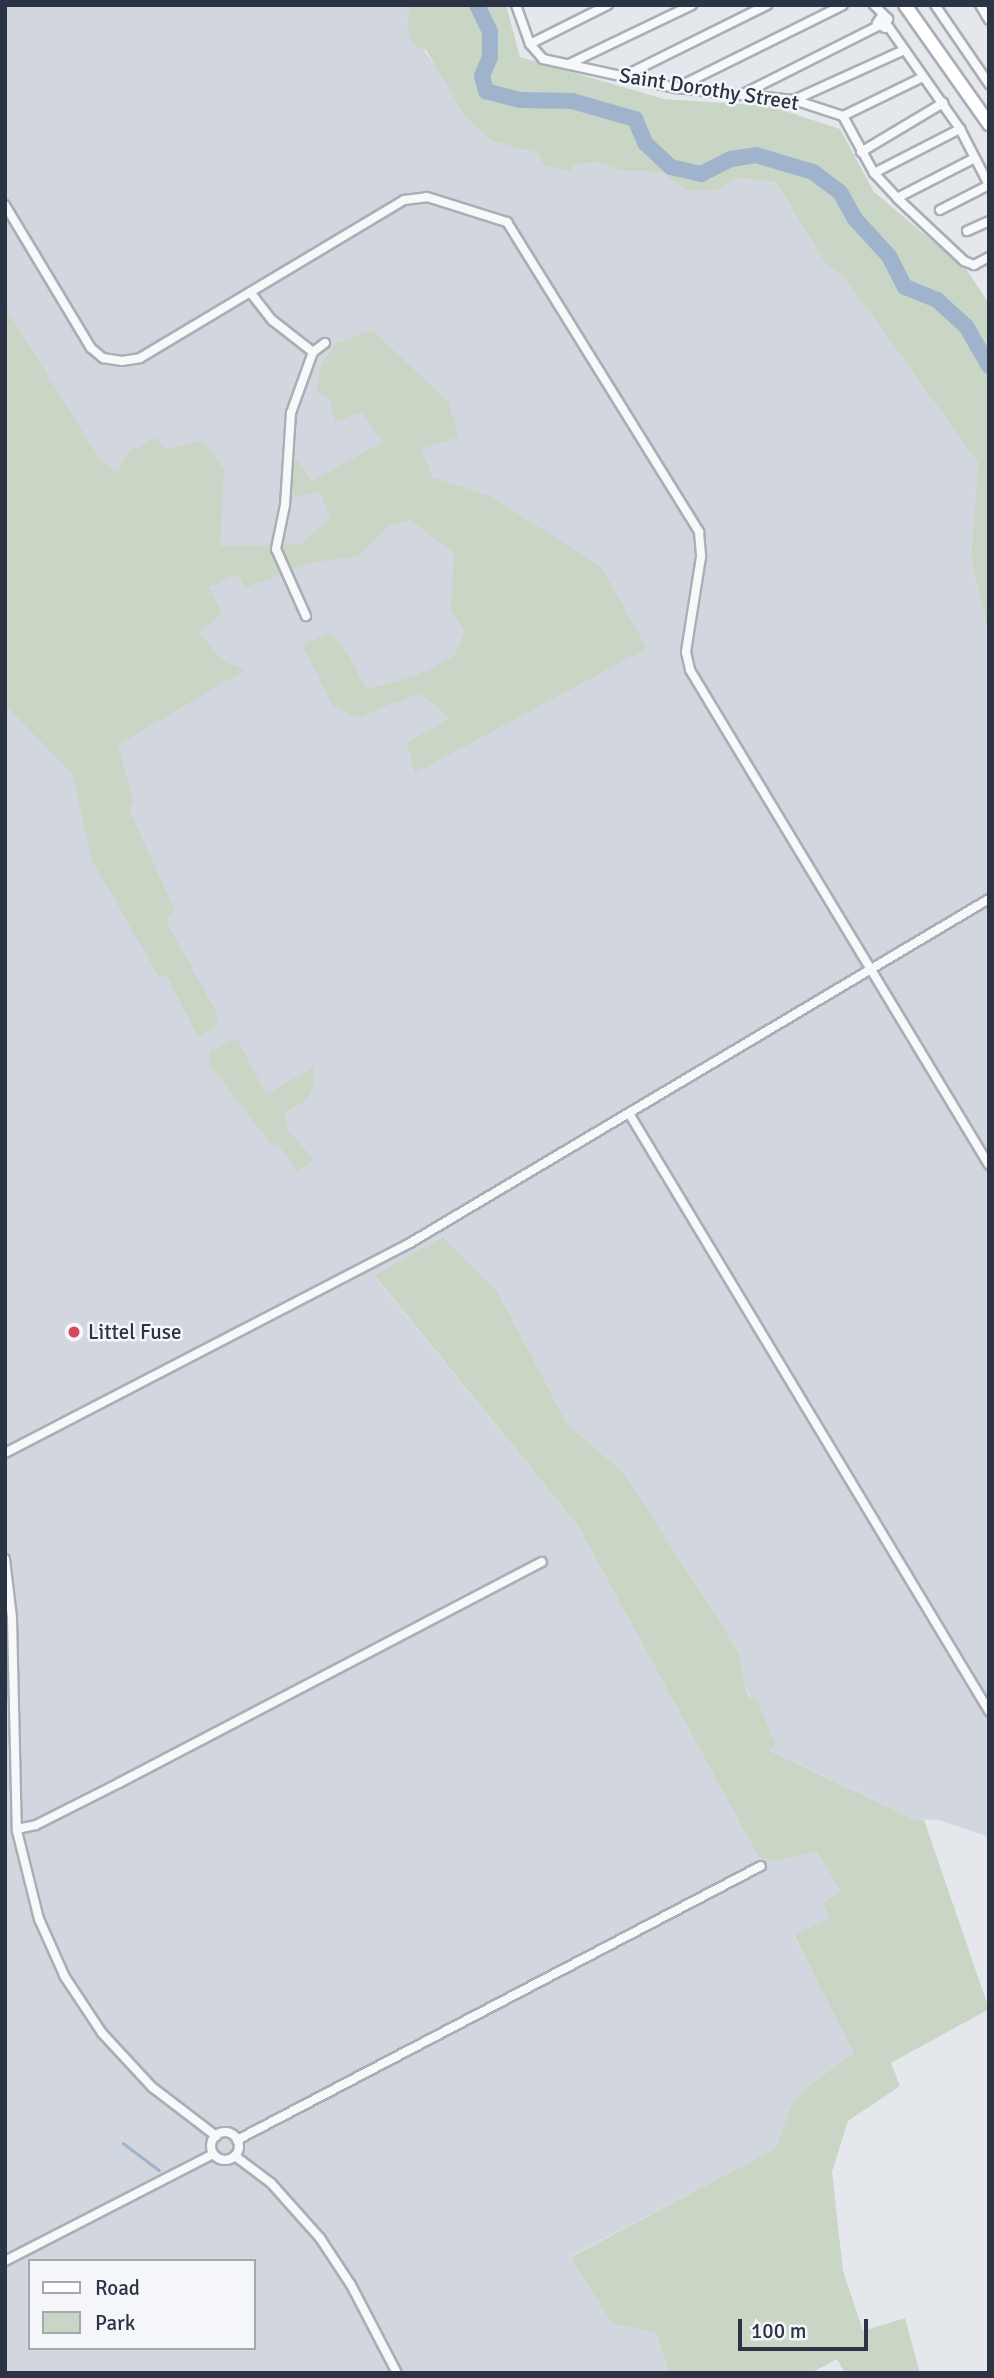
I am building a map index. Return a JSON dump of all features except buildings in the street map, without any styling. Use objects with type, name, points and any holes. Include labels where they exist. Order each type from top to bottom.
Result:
[{"type":"street","points":[[516,5],[530,44],[608,5]]},
{"type":"street","points":[[571,63],[692,5]]},
{"type":"street","points":[[624,76],[767,5]]},
{"type":"street","points":[[676,88],[844,5]]},
{"type":"street","points":[[874,5],[881,17],[888,19],[888,26],[960,129],[973,159],[989,185],[940,211]]},
{"type":"street","points":[[905,5],[986,121],[989,136]]},
{"type":"street","points":[[947,5],[937,8],[989,84]]},
{"type":"street","points":[[980,5],[989,20]]},
{"type":"street","points":[[878,26],[881,17]]},
{"type":"street","points":[[741,95],[878,26],[888,26]]},
{"type":"street","name":"Saint Dorothy Street","points":[[530,44],[543,59],[676,88],[794,100],[843,116]]},
{"type":"street","points":[[794,100],[904,50]]},
{"type":"street","points":[[923,77],[843,116],[874,173],[897,198],[964,261],[974,265],[989,257]]},
{"type":"street","points":[[861,152],[943,103]]},
{"type":"street","points":[[874,173],[960,129]]},
{"type":"street","points":[[897,198],[973,159]]},
{"type":"street","points":[[5,205],[91,348],[108,360],[140,358],[410,198],[427,197],[497,215],[512,226],[699,532],[701,557],[686,652],[690,670],[989,1166]]},
{"type":"street","points":[[967,231],[989,221]]},
{"type":"street","points":[[250,292],[279,327],[313,352]]},
{"type":"street","points":[[306,616],[276,549],[285,505],[288,429],[313,352],[325,343]]},
{"type":"street","points":[[5,1452],[410,1243],[630,1115],[989,899]]},
{"type":"street","points":[[630,1115],[989,1711]]},
{"type":"street","points":[[5,1559],[12,1630],[17,1829],[39,1919],[81,2004],[140,2076],[216,2136]]},
{"type":"street","points":[[17,1829],[36,1825],[107,1789],[542,1562]]},
{"type":"street","points":[[237,2140],[761,1866]]},
{"type":"street","points":[[216,2136],[226,2133],[237,2140]]},
{"type":"street","points":[[213,2154],[216,2136]]},
{"type":"street","points":[[235,2156],[237,2140]]},
{"type":"street","points":[[213,2154],[224,2160],[235,2156]]},
{"type":"street","points":[[5,2261],[213,2154]]},
{"type":"street","points":[[235,2156],[278,2190],[320,2238],[397,2373]]},
{"type":"shaded area","points":[[5,5],[409,5],[407,28],[492,141],[537,153],[572,172],[573,166],[595,162],[622,171],[661,172],[687,191],[717,190],[739,178],[776,182],[826,265],[842,274],[978,463],[971,558],[989,634],[989,1837],[939,1820],[913,1819],[768,1749],[775,1745],[744,1685],[740,1654],[625,1474],[568,1425],[497,1291],[374,1276],[578,1526],[759,1858],[777,1862],[816,1851],[840,1891],[831,1918],[794,1936],[855,2052],[809,2085],[792,2103],[777,2148],[571,2256],[612,2324],[656,2333],[669,2373],[5,2373]]},
{"type":"green space","points":[[409,5],[506,5],[520,57],[664,99],[770,106],[840,129],[874,192],[967,270],[989,304],[989,634],[971,558],[978,463],[842,274],[826,265],[776,182],[739,178],[717,190],[687,191],[661,172],[622,171],[595,162],[573,166],[572,172],[544,165],[537,153],[492,141],[465,116],[426,50],[414,46],[407,28]]},
{"type":"green space","points":[[5,307],[101,461],[118,472],[127,453],[156,437],[167,450],[202,440],[224,470],[220,546],[301,544],[330,518],[320,492],[294,497],[290,463],[296,459],[312,481],[383,442],[361,412],[335,422],[330,400],[316,392],[322,364],[336,343],[372,330],[448,402],[459,437],[421,449],[433,477],[492,497],[601,567],[647,648],[415,773],[407,743],[450,718],[419,693],[357,718],[333,706],[302,645],[330,632],[347,652],[366,689],[416,676],[454,656],[465,632],[451,610],[454,553],[410,520],[388,526],[357,557],[313,562],[245,588],[238,574],[209,587],[222,613],[199,633],[223,661],[245,670],[118,745],[133,801],[129,809],[175,911],[166,921],[216,1012],[218,1026],[198,1037],[166,974],[159,977],[92,860],[72,773],[5,705]]},
{"type":"green space","points":[[237,1038],[266,1095],[313,1067],[314,1083],[307,1100],[284,1113],[287,1128],[313,1159],[297,1173],[278,1144],[272,1146],[210,1064],[210,1051]]},
{"type":"green space","points":[[443,1238],[497,1291],[568,1425],[625,1474],[740,1654],[744,1685],[749,1697],[756,1699],[776,1745],[769,1750],[913,1819],[924,1820],[989,2009],[891,2063],[900,2086],[848,2121],[832,2172],[843,2271],[863,2331],[905,2318],[920,2373],[845,2373],[837,2359],[811,2373],[669,2373],[656,2333],[612,2324],[571,2257],[776,2148],[792,2103],[809,2085],[854,2053],[794,1935],[830,1918],[823,1904],[840,1891],[816,1851],[777,1862],[759,1858],[578,1526],[374,1275]]},
{"type":"waterway","points":[[477,5],[490,32],[490,57],[482,76],[486,91],[520,100],[572,101],[635,119],[645,143],[671,167],[701,174],[731,159],[756,155],[813,172],[840,192],[855,219],[889,256],[905,287],[937,300],[966,326],[989,366]]},
{"type":"waterway","points":[[123,2143],[159,2170]]},
{"type":"place","name":"Littel Fuse","points":[[74,1332]]}]
